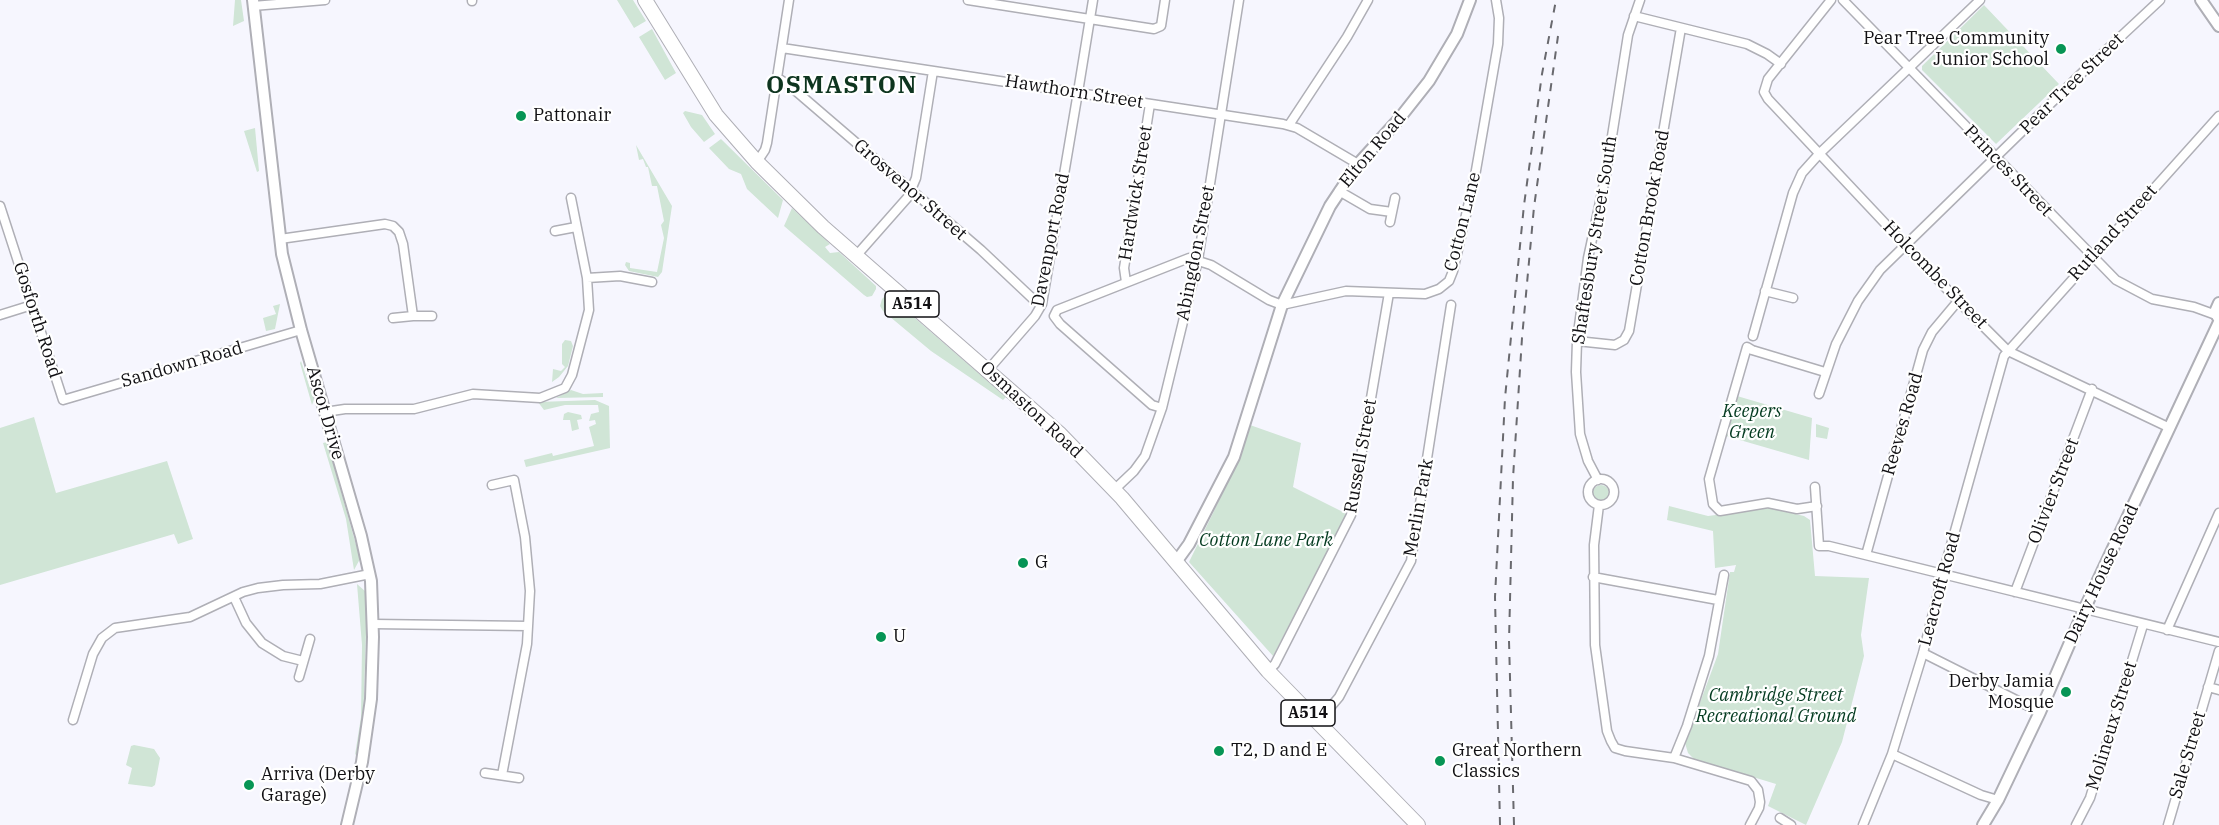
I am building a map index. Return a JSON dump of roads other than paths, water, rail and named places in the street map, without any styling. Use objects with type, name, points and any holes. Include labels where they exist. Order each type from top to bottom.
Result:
[{"type":"main road","name":"Osmaston Road","points":[[645,0],[716,115],[757,162],[856,256],[1060,434],[1114,490],[1268,671],[1418,825]]},
{"type":"street","points":[[253,3],[325,0]]},
{"type":"street","points":[[757,162],[767,142],[789,0]]},
{"type":"street","points":[[968,0],[1008,3],[1090,20],[1157,29],[1162,23],[1165,0]]},
{"type":"street","name":"Davenport Road","points":[[988,370],[1035,316],[1042,304],[1093,0]]},
{"type":"street","name":"Abingdon Street","points":[[1114,490],[1145,456],[1162,408],[1198,260],[1239,0]]},
{"type":"street","points":[[1289,125],[1347,37],[1368,0]]},
{"type":"street","name":"Elton Road","points":[[1282,305],[1339,191],[1358,164],[1399,119],[1429,81],[1457,34],[1470,0]]},
{"type":"street","name":"Cotton Lane","points":[[1282,305],[1346,291],[1432,293],[1449,281],[1475,177],[1495,65],[1499,32],[1496,0]]},
{"type":"street","name":"Shaftesbury Street South","points":[[1598,480],[1588,461],[1580,434],[1576,372],[1577,341],[1588,258],[1606,174],[1628,35],[1640,0]]},
{"type":"street","name":"Holcombe Street","points":[[1831,0],[1765,84],[1765,95],[1958,301],[2008,351],[2170,428]]},
{"type":"street","name":"Princes Street","points":[[1843,0],[2116,280],[2152,299],[2194,307],[2218,319]]},
{"type":"street","points":[[1753,336],[1793,193],[1802,173],[1980,0]]},
{"type":"street","name":"Pear Tree Street","points":[[1819,394],[1836,344],[1858,301],[1880,270],[2160,0]]},
{"type":"street","points":[[2201,0],[2219,26]]},
{"type":"street","name":"Ascot Drive","points":[[253,3],[279,239],[301,330],[370,574],[373,624],[368,720],[362,764],[347,825]]},
{"type":"street","points":[[1634,16],[1747,44],[1781,64]]},
{"type":"street","name":"Cotton Brook Road","points":[[1577,341],[1615,345],[1623,341],[1629,332],[1681,28]]},
{"type":"street","name":"Hawthorn Street","points":[[782,48],[1289,125],[1358,164]]},
{"type":"street","points":[[856,256],[909,197],[916,178],[933,71]]},
{"type":"street","name":"Grosvenor Street","points":[[777,79],[790,86],[981,250],[1033,299],[1042,304]]},
{"type":"street","name":"Hardwick Street","points":[[1126,282],[1124,268],[1150,104]]},
{"type":"street","name":"Rutland Street","points":[[2008,351],[2219,116]]},
{"type":"street","points":[[1339,191],[1370,208],[1392,212]]},
{"type":"street","points":[[325,412],[345,409],[414,409],[473,394],[540,398],[561,390],[570,381],[589,310],[587,278],[571,198]]},
{"type":"street","points":[[1390,222],[1395,198]]},
{"type":"street","name":"Gosforth Road","points":[[0,206],[63,400]]},
{"type":"street","points":[[279,239],[385,224],[393,226],[399,232],[403,244],[413,316]]},
{"type":"street","points":[[555,231],[576,227]]},
{"type":"street","points":[[1162,408],[1152,405],[1060,324],[1055,319],[1059,309],[1189,258],[1198,260],[1282,305],[1234,457],[1189,544],[1176,562]]},
{"type":"street","points":[[587,278],[622,276],[652,282]]},
{"type":"street","points":[[1765,291],[1793,298]]},
{"type":"street","name":"Russell Street","points":[[1268,671],[1275,664],[1351,515],[1389,293]]},
{"type":"street","name":"Reeves Road","points":[[1866,555],[1923,350],[1932,332],[1958,301]]},
{"type":"street","name":"Princes Street","points":[[2194,307],[2219,303]]},
{"type":"street","name":"Dairy House Road","points":[[1983,825],[1998,800],[2040,712],[2084,610],[2170,428],[2218,319],[2215,309],[2219,303]]},
{"type":"street","points":[[0,315],[32,304]]},
{"type":"street","name":"Merlin Park","points":[[1317,723],[1339,698],[1411,561],[1451,305]]},
{"type":"street","points":[[393,318],[432,316]]},
{"type":"street","name":"Sandown Road","points":[[63,400],[301,330]]},
{"type":"street","points":[[1817,506],[1797,509],[1768,503],[1720,511],[1713,504],[1709,479],[1750,348],[1826,372]]},
{"type":"street","name":"Leacroft Road","points":[[1863,825],[1892,754],[1923,654],[2004,356],[2008,351]]},
{"type":"street","name":"Olivier Street","points":[[2015,592],[2092,389]]},
{"type":"street","points":[[492,485],[514,480],[530,591],[528,626],[502,775]]},
{"type":"street","points":[[1598,480],[1610,482],[1615,493],[1610,502],[1599,505],[1591,501],[1588,493],[1590,485],[1598,480]]},
{"type":"street","points":[[1815,487],[1819,546],[1829,546],[2219,642]]},
{"type":"street","points":[[1599,505],[1593,577],[1595,645],[1607,731],[1611,741],[1615,748],[1624,751],[1674,758],[1751,781],[1758,790],[1760,802],[1750,825]]},
{"type":"street","points":[[2166,630],[2219,513]]},
{"type":"street","points":[[73,720],[93,654],[102,638],[111,630],[124,626],[190,617],[250,590],[274,585],[320,584],[370,574]]},
{"type":"street","points":[[1674,758],[1687,726],[1709,656],[1724,575]]},
{"type":"street","points":[[1593,577],[1718,600]]},
{"type":"street","points":[[234,597],[246,623],[262,643],[283,656],[303,661]]},
{"type":"street","points":[[373,624],[528,626]]},
{"type":"street","name":"Molineux Street","points":[[2076,825],[2090,798],[2143,625]]},
{"type":"street","points":[[299,677],[310,639]]},
{"type":"street","name":"Sale Street","points":[[2168,825],[2219,651]]},
{"type":"street","points":[[1923,654],[2040,712]]},
{"type":"street","points":[[2208,687],[2219,690]]},
{"type":"street","points":[[1892,754],[1981,795],[1998,800]]},
{"type":"street","points":[[485,773],[519,778]]},
{"type":"street","points":[[1780,819],[1791,825]]},
{"type":"railway","points":[[1500,825],[1495,597],[1505,398],[1524,205],[1542,74],[1556,0]]},
{"type":"railway","points":[[1514,825],[1509,641],[1513,478],[1522,338],[1534,207],[1558,36]]},
{"type":"place","name":"Pear Tree Community Junior School","points":[[2061,49]]},
{"type":"place","name":"Pattonair","points":[[521,116]]},
{"type":"place","name":"G","points":[[1023,563]]},
{"type":"place","name":"U","points":[[881,637]]},
{"type":"place","name":"Derby Jamia Mosque","points":[[2066,692]]},
{"type":"place","name":"T2, D and E","points":[[1219,751]]},
{"type":"place","name":"Great Northern Classics","points":[[1440,761]]},
{"type":"place","name":"Arriva (Derby Garage)","points":[[249,785]]},
{"type":"district","name":"OSMASTON","points":[[842,86]]},
{"type":"park label","name":"Keepers Green","points":[[1752,422]]},
{"type":"park label","name":"Cotton Lane Park","points":[[1266,541]]},
{"type":"park label","name":"Cambridge Street Recreational Ground","points":[[1776,706]]}]
